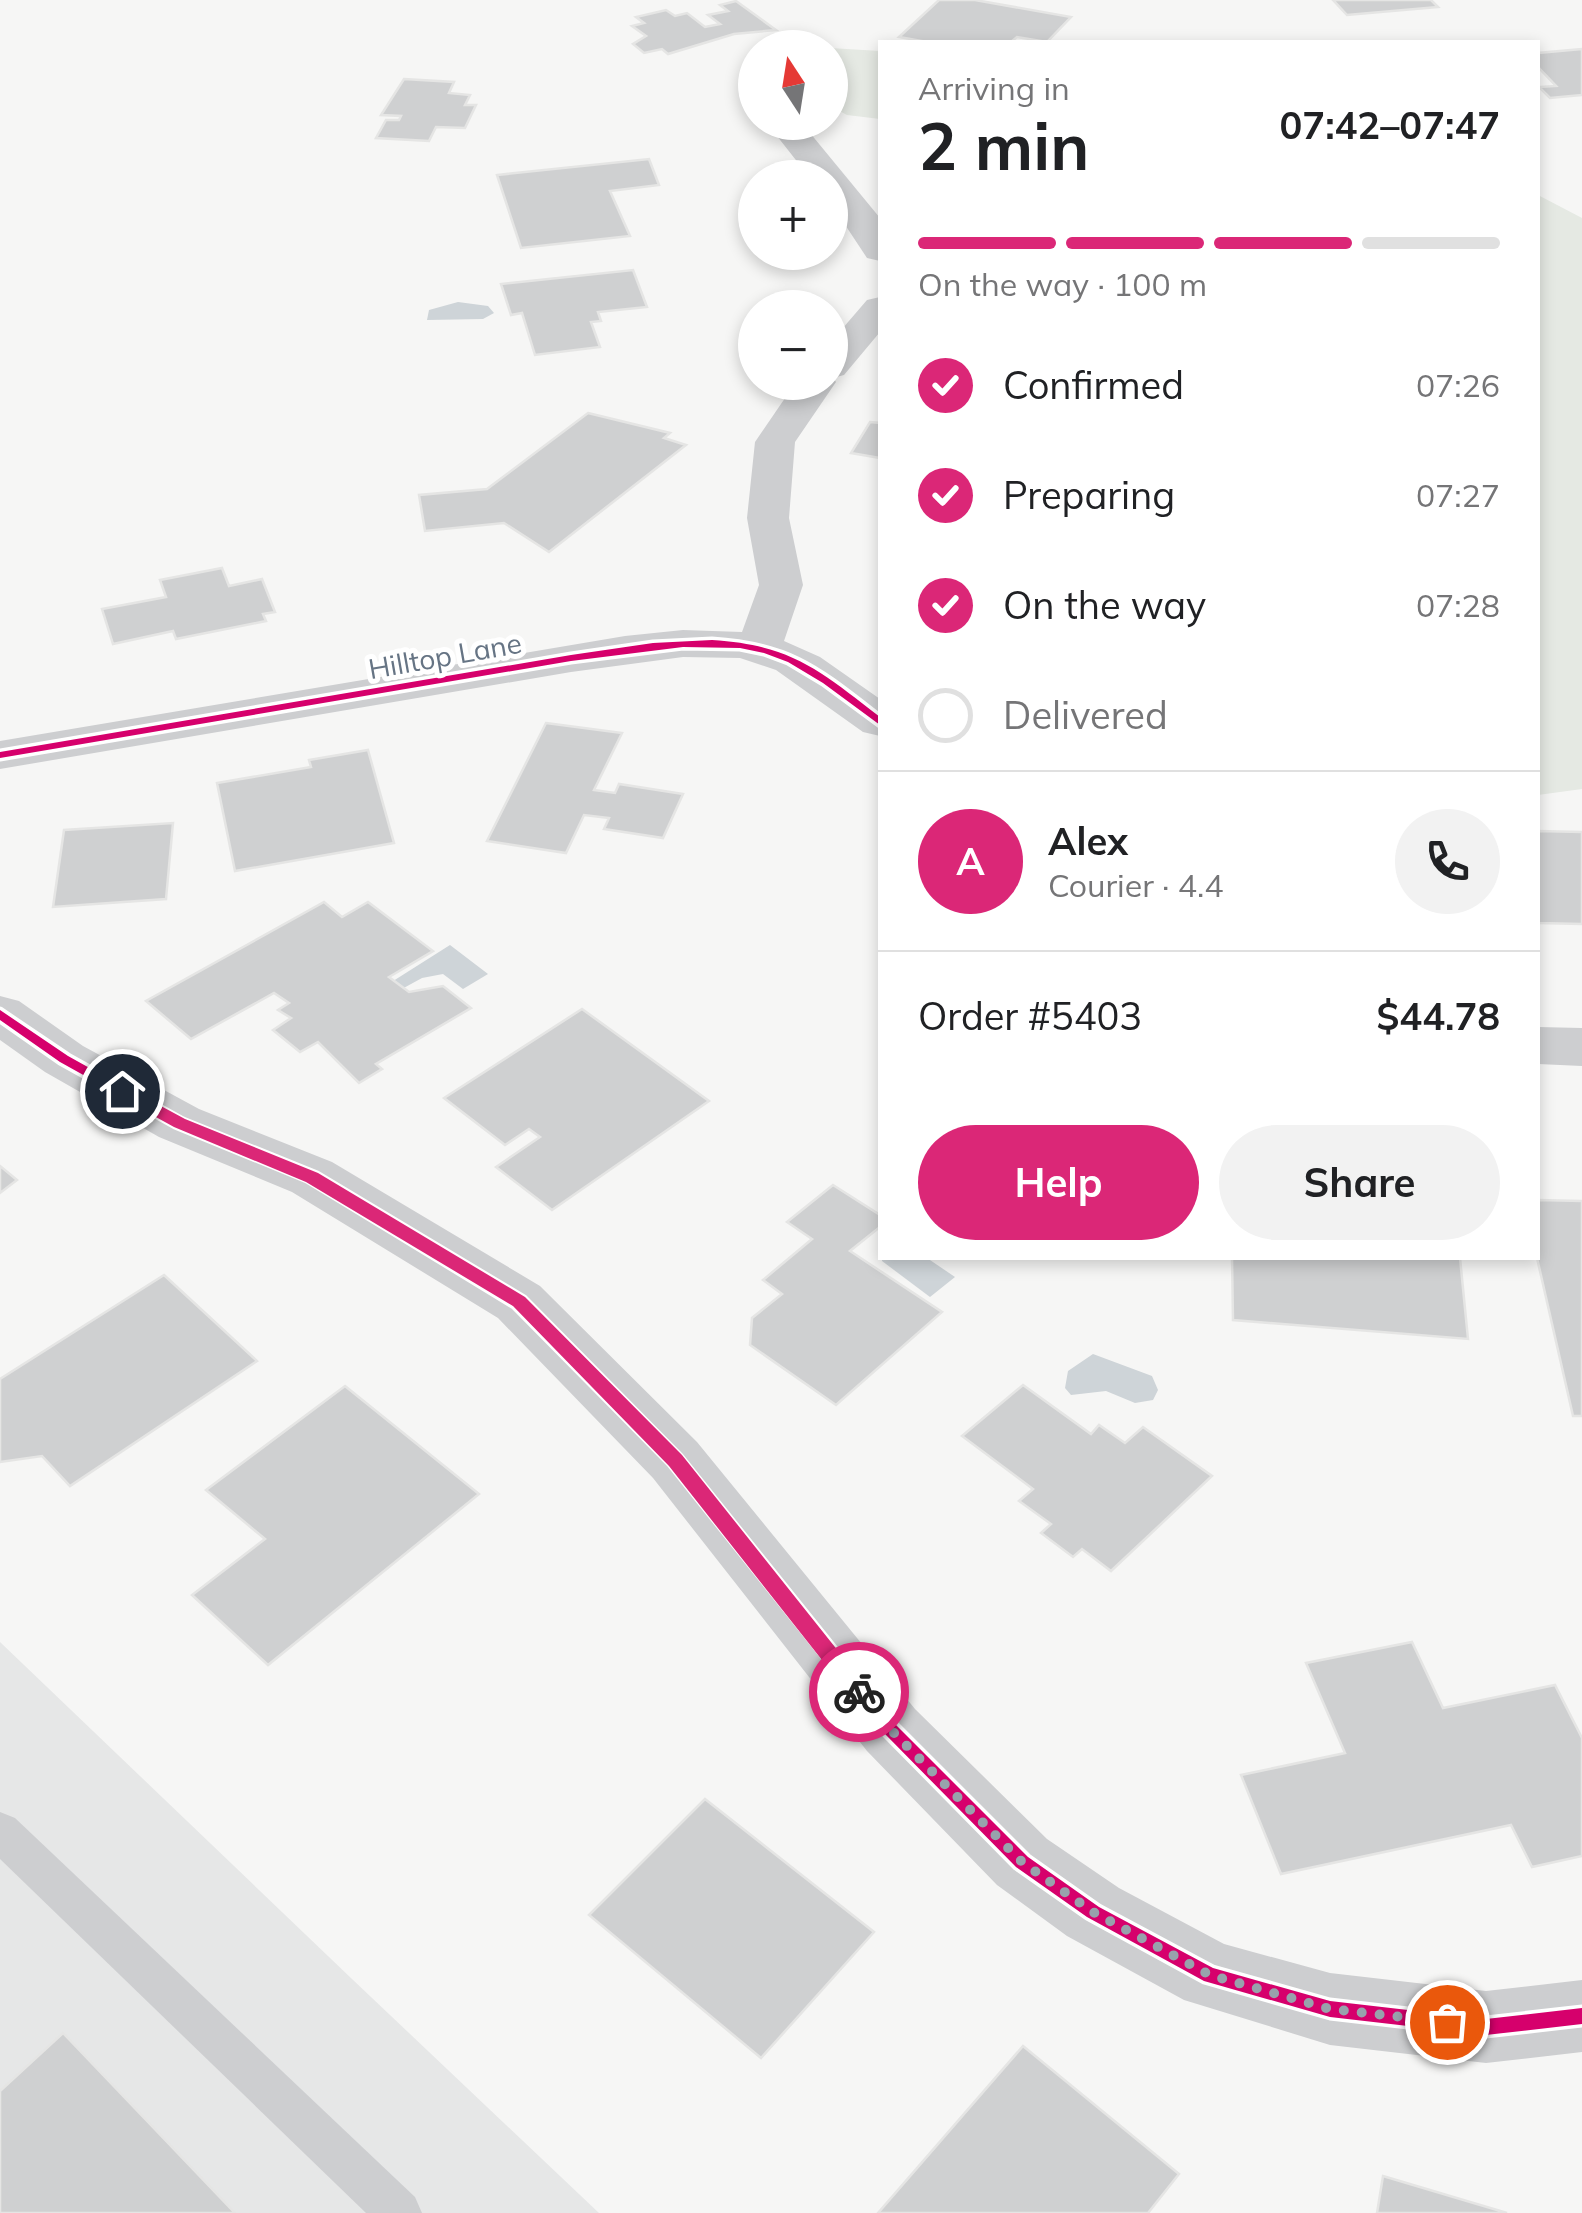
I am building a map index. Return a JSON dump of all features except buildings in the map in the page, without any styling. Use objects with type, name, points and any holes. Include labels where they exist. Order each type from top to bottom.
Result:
[{"type":"street","points":[[797,140],[814,160]]},
{"type":"street","points":[[848,202],[878,245]]},
{"type":"street","points":[[848,346],[878,310]]},
{"type":"street","points":[[758,651],[782,585],[768,518],[774,442],[803,400]]},
{"type":"street","name":"Hilltop Lane","points":[[0,755],[609,653],[729,645],[789,658],[878,721]]},
{"type":"street","points":[[0,1014],[80,1068],[180,1123],[312,1177],[519,1302],[675,1460],[891,1730],[1022,1862],[1093,1912],[1210,1975],[1330,2009],[1486,2027],[1582,2016]]},
{"type":"street","points":[[1540,1046],[1582,1047]]},
{"type":"lane","points":[[0,1831],[400,2213]]},
{"type":"shaded area","points":[[848,49],[878,51],[878,119],[848,115]]},
{"type":"shaded area","points":[[1540,196],[1582,218],[1582,789],[1540,795]]},
{"type":"shaded area","points":[[458,302],[488,306],[494,313],[483,319],[427,320],[429,310]]},
{"type":"shaded area","points":[[450,945],[488,974],[463,989],[443,974],[422,978],[400,990],[390,983]]},
{"type":"shaded area","points":[[930,1260],[955,1277],[930,1297],[882,1261]]},
{"type":"shaded area","points":[[1093,1354],[1152,1376],[1158,1390],[1153,1400],[1135,1403],[1106,1391],[1071,1395],[1065,1388],[1068,1371]]},
{"type":"shaded area","points":[[0,1642],[352,1979],[599,2213],[0,2213]]},
{"type":"cycle path","points":[[0,755],[571,658],[683,644],[712,643],[767,650],[827,681],[878,720]]},
{"type":"cycle path","points":[[0,1014],[64,1059],[179,1123],[312,1177],[519,1302],[675,1460],[891,1730],[1022,1862],[1093,1912],[1210,1975],[1330,2009],[1486,2027],[1582,2016]]},
{"type":"way so far","points":[[859,1692],[891,1730],[1022,1862],[1093,1912],[1210,1975],[1330,2009],[1447,2022]]},
{"type":"route","points":[[122,1091],[180,1123],[312,1177],[519,1302],[675,1460],[859,1692]]}]
